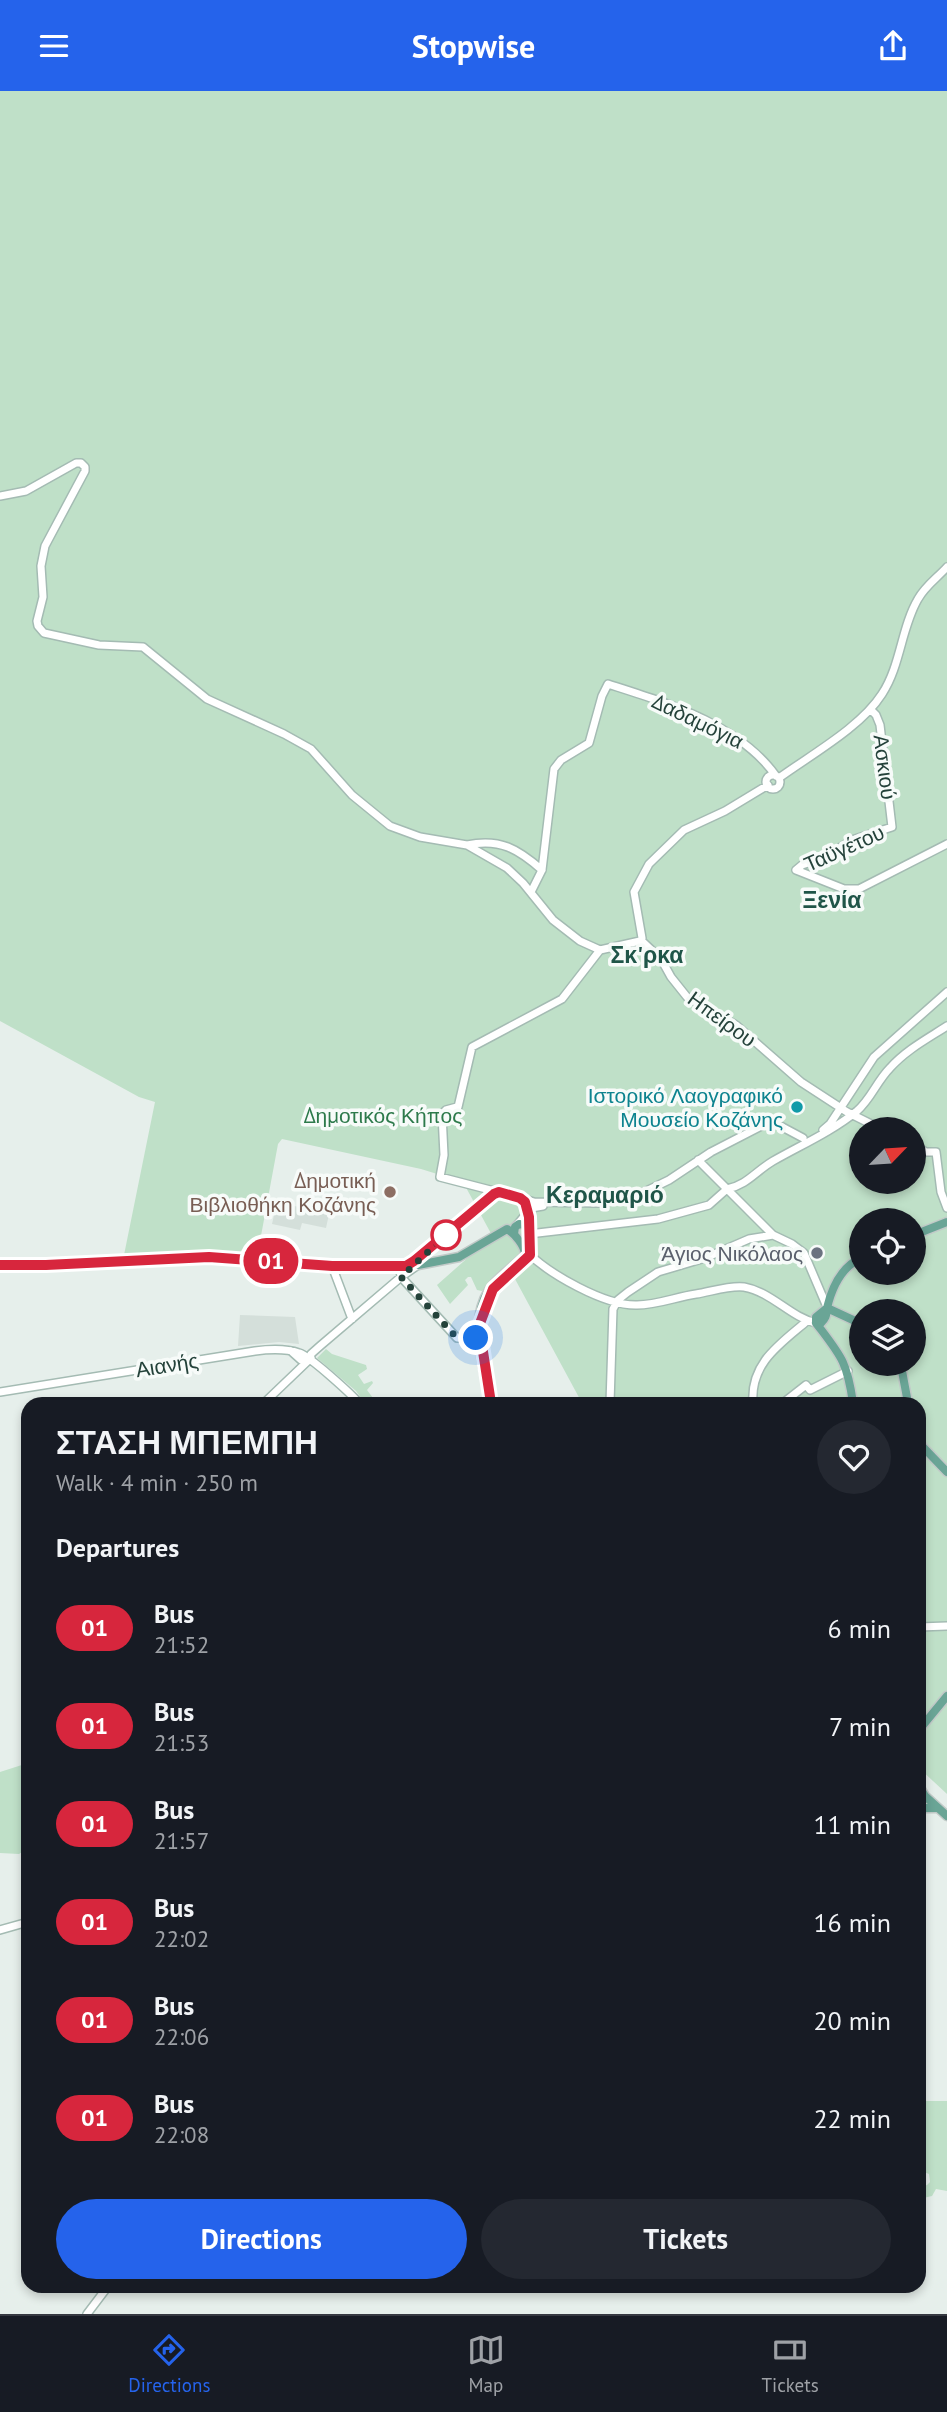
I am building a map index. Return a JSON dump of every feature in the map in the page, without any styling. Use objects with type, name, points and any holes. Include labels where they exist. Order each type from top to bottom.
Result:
[{"type":"main road","points":[[417,1264],[435,1244],[487,1199],[499,1192],[525,1202],[529,1231],[527,1252],[489,1290],[479,1313],[480,1338],[490,1397]]},
{"type":"main road","points":[[926,1230],[947,1222]]},
{"type":"main road","points":[[516,1232],[524,1224],[529,1231]]},
{"type":"main road","points":[[0,1265],[209,1257],[332,1266],[395,1266],[459,1258],[503,1230],[516,1232],[523,1240],[529,1231]]},
{"type":"main road","points":[[516,1232],[527,1252]]},
{"type":"main road","points":[[417,1264],[435,1244]]},
{"type":"main road","points":[[849,1265],[844,1268],[827,1308],[813,1320],[830,1339],[848,1371],[852,1397]]},
{"type":"main road","points":[[827,1308],[849,1318]]},
{"type":"main road","points":[[903,1376],[907,1397]]},
{"type":"main road","points":[[926,1450],[947,1472]]},
{"type":"main road","points":[[926,1722],[947,1696]]},
{"type":"main road","points":[[926,1802],[947,1816]]},
{"type":"street","points":[[0,496],[26,491],[76,463],[85,467],[42,557],[43,597],[37,621],[44,633],[99,645],[144,647],[207,699],[311,749],[352,795],[390,826],[420,837],[471,846],[509,846],[516,849],[542,870],[531,892]]},
{"type":"street","points":[[471,846],[507,868],[553,920],[580,941],[600,950],[642,941],[634,892],[649,864],[684,830],[725,811],[767,784],[770,776],[778,777],[871,710],[892,675],[918,600],[947,567]]},
{"type":"street","name":"Δαδαμόγια","points":[[542,870],[554,769],[561,760],[589,743],[601,696],[608,684],[681,710],[736,737],[759,755],[778,777]]},
{"type":"street","name":"Ασκιού","points":[[871,710],[880,725],[892,827]]},
{"type":"street","points":[[759,755],[767,784]]},
{"type":"street","name":"Ταϋγέτου","points":[[892,827],[852,840],[824,859],[802,865],[796,870],[844,889],[859,889],[947,844]]},
{"type":"street","name":"Ηπείρου","points":[[642,941],[661,959],[687,997],[730,1021],[801,1082],[856,1117]]},
{"type":"street","points":[[443,1123],[458,1107],[472,1047],[562,999],[600,950]]},
{"type":"street","points":[[804,1142],[827,1127],[874,1057],[947,992]]},
{"type":"street","points":[[735,1197],[737,1187],[770,1163],[852,1115],[874,1092],[890,1068],[913,1047],[947,1026]]},
{"type":"street","points":[[458,1107],[444,1112],[444,1156],[440,1177],[499,1192]]},
{"type":"street","points":[[520,1198],[534,1202],[568,1203],[613,1202],[632,1198],[769,1122],[804,1142]]},
{"type":"street","points":[[926,1152],[936,1152],[941,1192],[947,1208]]},
{"type":"street","points":[[698,1160],[773,1235],[792,1244],[806,1256],[827,1308]]},
{"type":"street","points":[[529,1231],[658,1219],[709,1205],[727,1189],[737,1187]]},
{"type":"street","points":[[485,1189],[488,1193],[487,1199]]},
{"type":"street","points":[[516,1232],[528,1210],[533,1207],[568,1203]]},
{"type":"street","points":[[610,1397],[613,1309],[616,1303],[640,1283],[659,1272],[705,1258],[749,1239],[773,1235]]},
{"type":"street","points":[[527,1252],[585,1290],[616,1303],[646,1304],[742,1287],[775,1299],[813,1320],[762,1362],[753,1397]]},
{"type":"street","points":[[270,1397],[352,1319],[417,1264]]},
{"type":"street","points":[[332,1266],[352,1319]]},
{"type":"street","points":[[395,1266],[400,1269],[401,1277],[457,1338],[480,1338]]},
{"type":"street","points":[[820,1291],[826,1294],[835,1288]]},
{"type":"street","name":"Αιανής","points":[[0,1392],[270,1349],[290,1351],[308,1359]]},
{"type":"street","points":[[308,1359],[353,1397]]},
{"type":"street","points":[[791,1397],[806,1385],[810,1390],[848,1371]]},
{"type":"street","points":[[926,1627],[947,1626]]},
{"type":"street","points":[[0,1930],[21,1924]]},
{"type":"street","points":[[87,2314],[103,2293]]},
{"type":"shaded area","points":[[277,1202],[329,1214],[326,1228],[302,1223],[300,1230],[272,1224]]},
{"type":"shaded area","points":[[240,1315],[295,1317],[299,1344],[279,1342],[238,1346]]},
{"type":"green space","name":"Δημοτικός Κήπος","points":[[0,91],[947,91],[947,1794],[926,1774],[926,1397],[579,1397],[508,1266],[482,1291],[477,1290],[471,1277],[468,1277],[465,1280],[468,1285],[450,1304],[437,1285],[472,1254],[494,1239],[463,1182],[421,1169],[282,1139],[278,1144],[258,1252],[254,1255],[197,1250],[124,1255],[155,1102],[139,1097],[0,1021]]},
{"type":"green space","points":[[326,1349],[332,1354],[366,1365],[367,1369],[358,1375],[364,1384],[372,1381],[367,1390],[372,1397],[360,1397],[317,1358]]},
{"type":"green space","points":[[21,1765],[19,1854],[0,1853],[0,1772]]},
{"type":"green space","points":[[926,2101],[947,2101],[947,2191],[936,2189],[932,2196],[926,2197],[929,2174],[926,2173]]},
{"type":"bus line","name":"01","points":[[0,1265],[209,1257],[332,1266],[406,1266],[499,1192],[525,1202],[531,1251],[530,1255],[493,1289],[479,1326],[490,1397]]},
{"type":"place","name":"Ιστορικό Λαογραφικό Μουσείο Κοζάνης","points":[[797,1107]]},
{"type":"place","name":"Δημοτική Βιβλιοθήκη Κοζάνης","points":[[390,1192]]},
{"type":"place","name":"Άγιος Νικόλαος","points":[[817,1253]]},
{"type":"district","name":"Ξενία","points":[[832,899]]},
{"type":"district","name":"Σκ'ρκα","points":[[647,954]]},
{"type":"district","name":"Κεραμαριό","points":[[605,1194]]},
{"type":"route","points":[[446,1235],[401,1277],[457,1338],[476,1338]]}]
